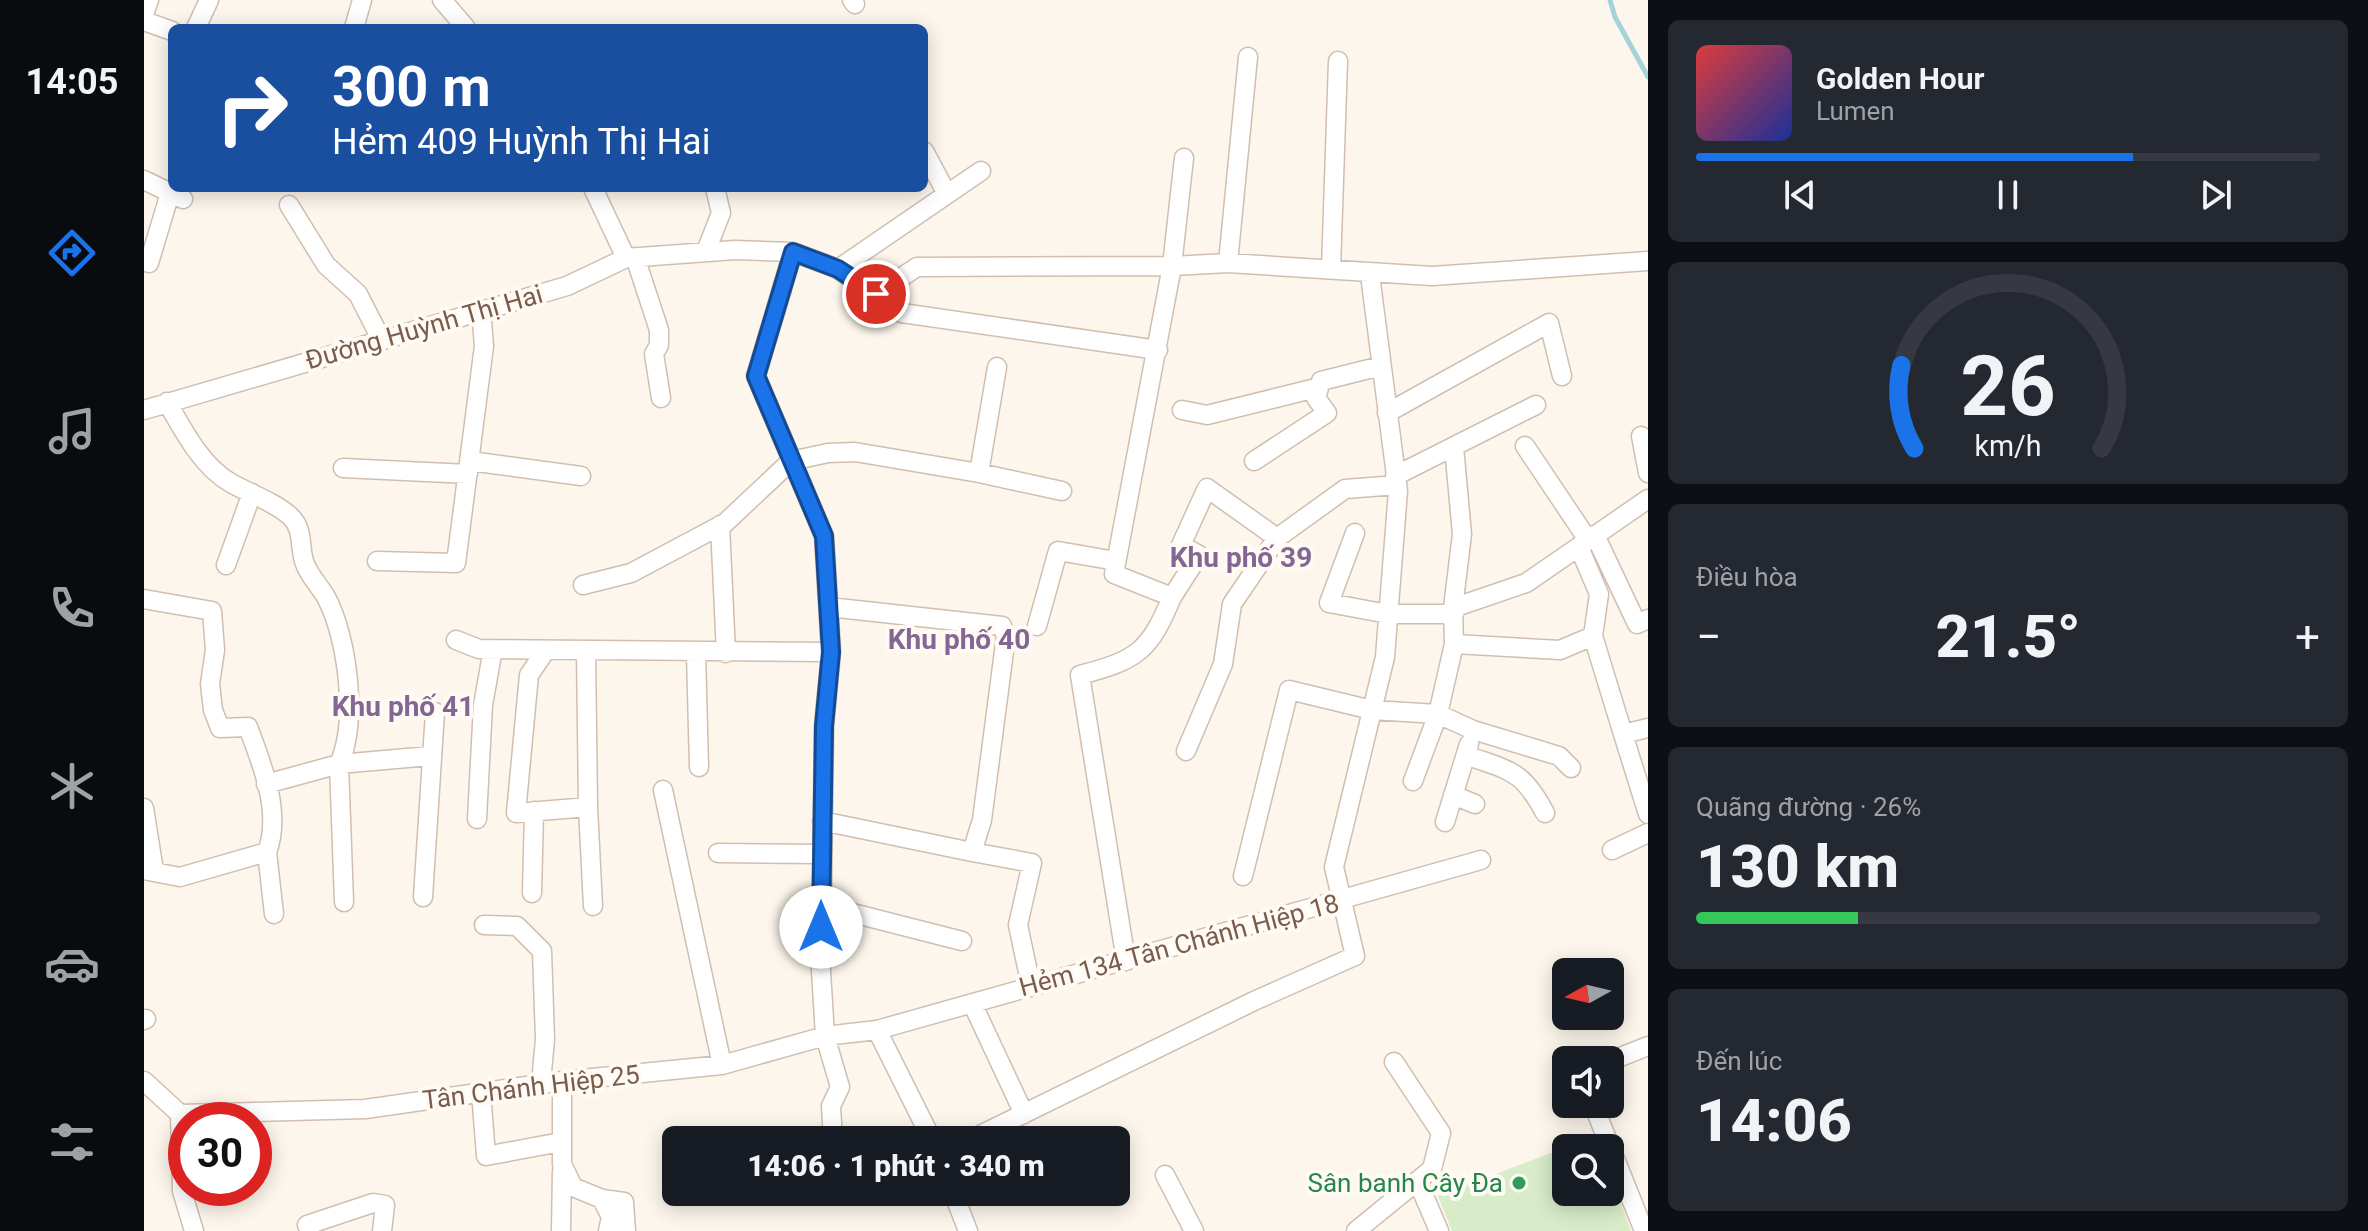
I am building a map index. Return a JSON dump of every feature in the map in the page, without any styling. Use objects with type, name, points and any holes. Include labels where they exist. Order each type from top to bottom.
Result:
[{"type":"street","points":[[144,14],[149,0]]},
{"type":"street","points":[[198,24],[209,0]]},
{"type":"street","points":[[355,24],[362,0]]},
{"type":"street","points":[[442,0],[463,24]]},
{"type":"street","points":[[144,21],[168,30]]},
{"type":"street","points":[[1228,263],[1248,57]]},
{"type":"street","points":[[1331,269],[1338,61]]},
{"type":"street","points":[[928,158],[947,194]]},
{"type":"street","points":[[1172,597],[1114,574],[1158,350],[1172,266],[1184,158]]},
{"type":"street","points":[[838,269],[981,171]]},
{"type":"street","points":[[144,180],[168,192]]},
{"type":"street","points":[[149,263],[177,196],[169,192]]},
{"type":"street","points":[[595,192],[630,258],[659,330],[659,345],[654,354],[661,398]]},
{"type":"street","points":[[706,251],[721,213],[716,192]]},
{"type":"street","points":[[289,205],[326,265],[358,294],[381,339]]},
{"type":"street","points":[[630,258],[706,251],[793,252],[838,269],[902,313],[1158,350]]},
{"type":"street","points":[[793,252],[756,376],[824,536],[831,652],[824,726],[821,905],[825,1036],[840,1087],[831,1106],[832,1126]]},
{"type":"street","name":"Đường Huỳnh Thị Hai","points":[[144,410],[567,286],[630,258]]},
{"type":"street","points":[[876,294],[917,267],[1228,263],[1331,269],[1370,275],[1432,276],[1648,261]]},
{"type":"street","points":[[999,1126],[1212,1021],[1355,956],[1334,867],[1385,657],[1395,555],[1396,480],[1370,275]]},
{"type":"street","points":[[377,561],[456,563],[484,346],[481,309]]},
{"type":"street","points":[[1387,413],[1549,323],[1562,376]]},
{"type":"street","points":[[1254,461],[1327,413],[1317,402],[1316,388],[1321,381],[1331,376],[1381,366]]},
{"type":"street","points":[[979,473],[997,367]]},
{"type":"street","points":[[1182,410],[1214,414],[1316,388]]},
{"type":"street","points":[[167,402],[187,438],[215,471],[291,517],[301,534],[303,559],[327,599],[344,656],[349,704],[348,744],[339,764],[344,902]]},
{"type":"street","points":[[1186,751],[1223,664],[1232,604],[1277,538],[1345,489],[1396,480],[1536,405]]},
{"type":"street","points":[[1641,436],[1648,473]]},
{"type":"street","points":[[1525,446],[1637,624],[1648,619]]},
{"type":"street","points":[[1413,781],[1438,714],[1454,644],[1462,534],[1454,447]]},
{"type":"street","points":[[583,585],[631,573],[720,525],[791,461],[855,452],[1062,491]]},
{"type":"street","points":[[343,468],[469,468],[581,476]]},
{"type":"street","points":[[1126,961],[1080,675],[1125,663],[1156,636],[1172,597],[1199,555],[1181,545],[1207,488],[1277,538]]},
{"type":"street","points":[[226,565],[252,493]]},
{"type":"street","points":[[1355,533],[1329,603],[1388,614],[1454,611],[1526,583],[1648,499]]},
{"type":"street","points":[[720,525],[726,653]]},
{"type":"street","points":[[1587,541],[1599,594],[1593,636],[1648,814]]},
{"type":"street","points":[[1037,626],[1058,551],[1116,561]]},
{"type":"street","points":[[144,599],[212,611],[215,650],[210,684],[213,710],[220,728],[248,727],[266,784],[275,831],[267,852],[274,914]]},
{"type":"street","points":[[829,607],[1002,626],[1006,636],[982,820],[972,852]]},
{"type":"street","points":[[1454,644],[1560,650],[1593,636]]},
{"type":"street","points":[[456,640],[479,649],[831,652]]},
{"type":"street","points":[[477,819],[483,705],[493,649]]},
{"type":"street","points":[[546,650],[529,675],[516,813],[588,807]]},
{"type":"street","points":[[586,651],[593,906]]},
{"type":"street","points":[[696,653],[699,767]]},
{"type":"street","points":[[1243,876],[1289,690],[1372,710],[1438,714],[1473,730],[1559,756],[1571,768]]},
{"type":"street","points":[[423,897],[435,712]]},
{"type":"street","points":[[1623,734],[1648,728]]},
{"type":"street","points":[[1445,822],[1473,730]]},
{"type":"street","points":[[1466,755],[1520,776],[1529,783],[1545,813]]},
{"type":"street","points":[[266,784],[339,764],[430,756]]},
{"type":"street","points":[[663,790],[722,1065]]},
{"type":"street","points":[[1453,795],[1475,804]]},
{"type":"street","points":[[144,808],[149,871],[180,877],[267,852]]},
{"type":"street","points":[[532,893],[534,811]]},
{"type":"street","points":[[822,821],[1032,863],[1018,925],[1031,986]]},
{"type":"street","points":[[1612,850],[1648,833]]},
{"type":"street","points":[[718,853],[821,854]]},
{"type":"street","name":"Hẻm 134 Tân Chánh Hiệp 18","points":[[877,1030],[1481,860]]},
{"type":"street","points":[[821,905],[962,941]]},
{"type":"street","points":[[484,925],[517,926],[542,951],[545,1039],[541,1083]]},
{"type":"street","points":[[972,1003],[1024,1114]]},
{"type":"street","points":[[877,1030],[925,1126]]},
{"type":"street","name":"Tân Chánh Hiệp 25","points":[[272,1112],[365,1109],[541,1083],[722,1065],[825,1036],[877,1030]]},
{"type":"street","points":[[1624,1056],[1647,1049]]},
{"type":"street","points":[[1356,1231],[1432,1169],[1441,1133],[1394,1062]]},
{"type":"street","points":[[144,1081],[168,1103]]},
{"type":"street","points":[[561,1231],[562,1081]]},
{"type":"street","points":[[481,1092],[486,1156],[561,1142]]},
{"type":"street","points":[[1599,1118],[1644,1231]]},
{"type":"street","points":[[562,1164],[573,1187],[602,1199],[624,1202],[626,1231]]},
{"type":"street","points":[[1165,1175],[1186,1227]]},
{"type":"street","points":[[1418,1182],[1439,1231]]},
{"type":"street","points":[[602,1199],[611,1217],[608,1231]]},
{"type":"street","points":[[307,1225],[373,1203],[385,1205],[382,1231]]},
{"type":"street","points":[[186,1206],[194,1231]]},
{"type":"street","points":[[958,1206],[968,1231]]},
{"type":"green space","name":"Sân banh Cây Đa","points":[[1552,1153],[1552,1206],[1622,1206],[1631,1231],[1452,1231],[1438,1196]]},
{"type":"waterway","points":[[1610,0],[1615,17],[1648,77]]},
{"type":"place","name":"Sân banh Cây Đa","points":[[1519,1183]]},
{"type":"district","name":"Khu phố 39","points":[[1241,557]]},
{"type":"district","name":"Khu phố 40","points":[[959,639]]},
{"type":"district","name":"Khu phố 41","points":[[403,706]]},
{"type":"route","points":[[821,927],[824,726],[831,652],[829,579],[824,536],[756,376],[793,252],[838,269],[876,294]]}]
